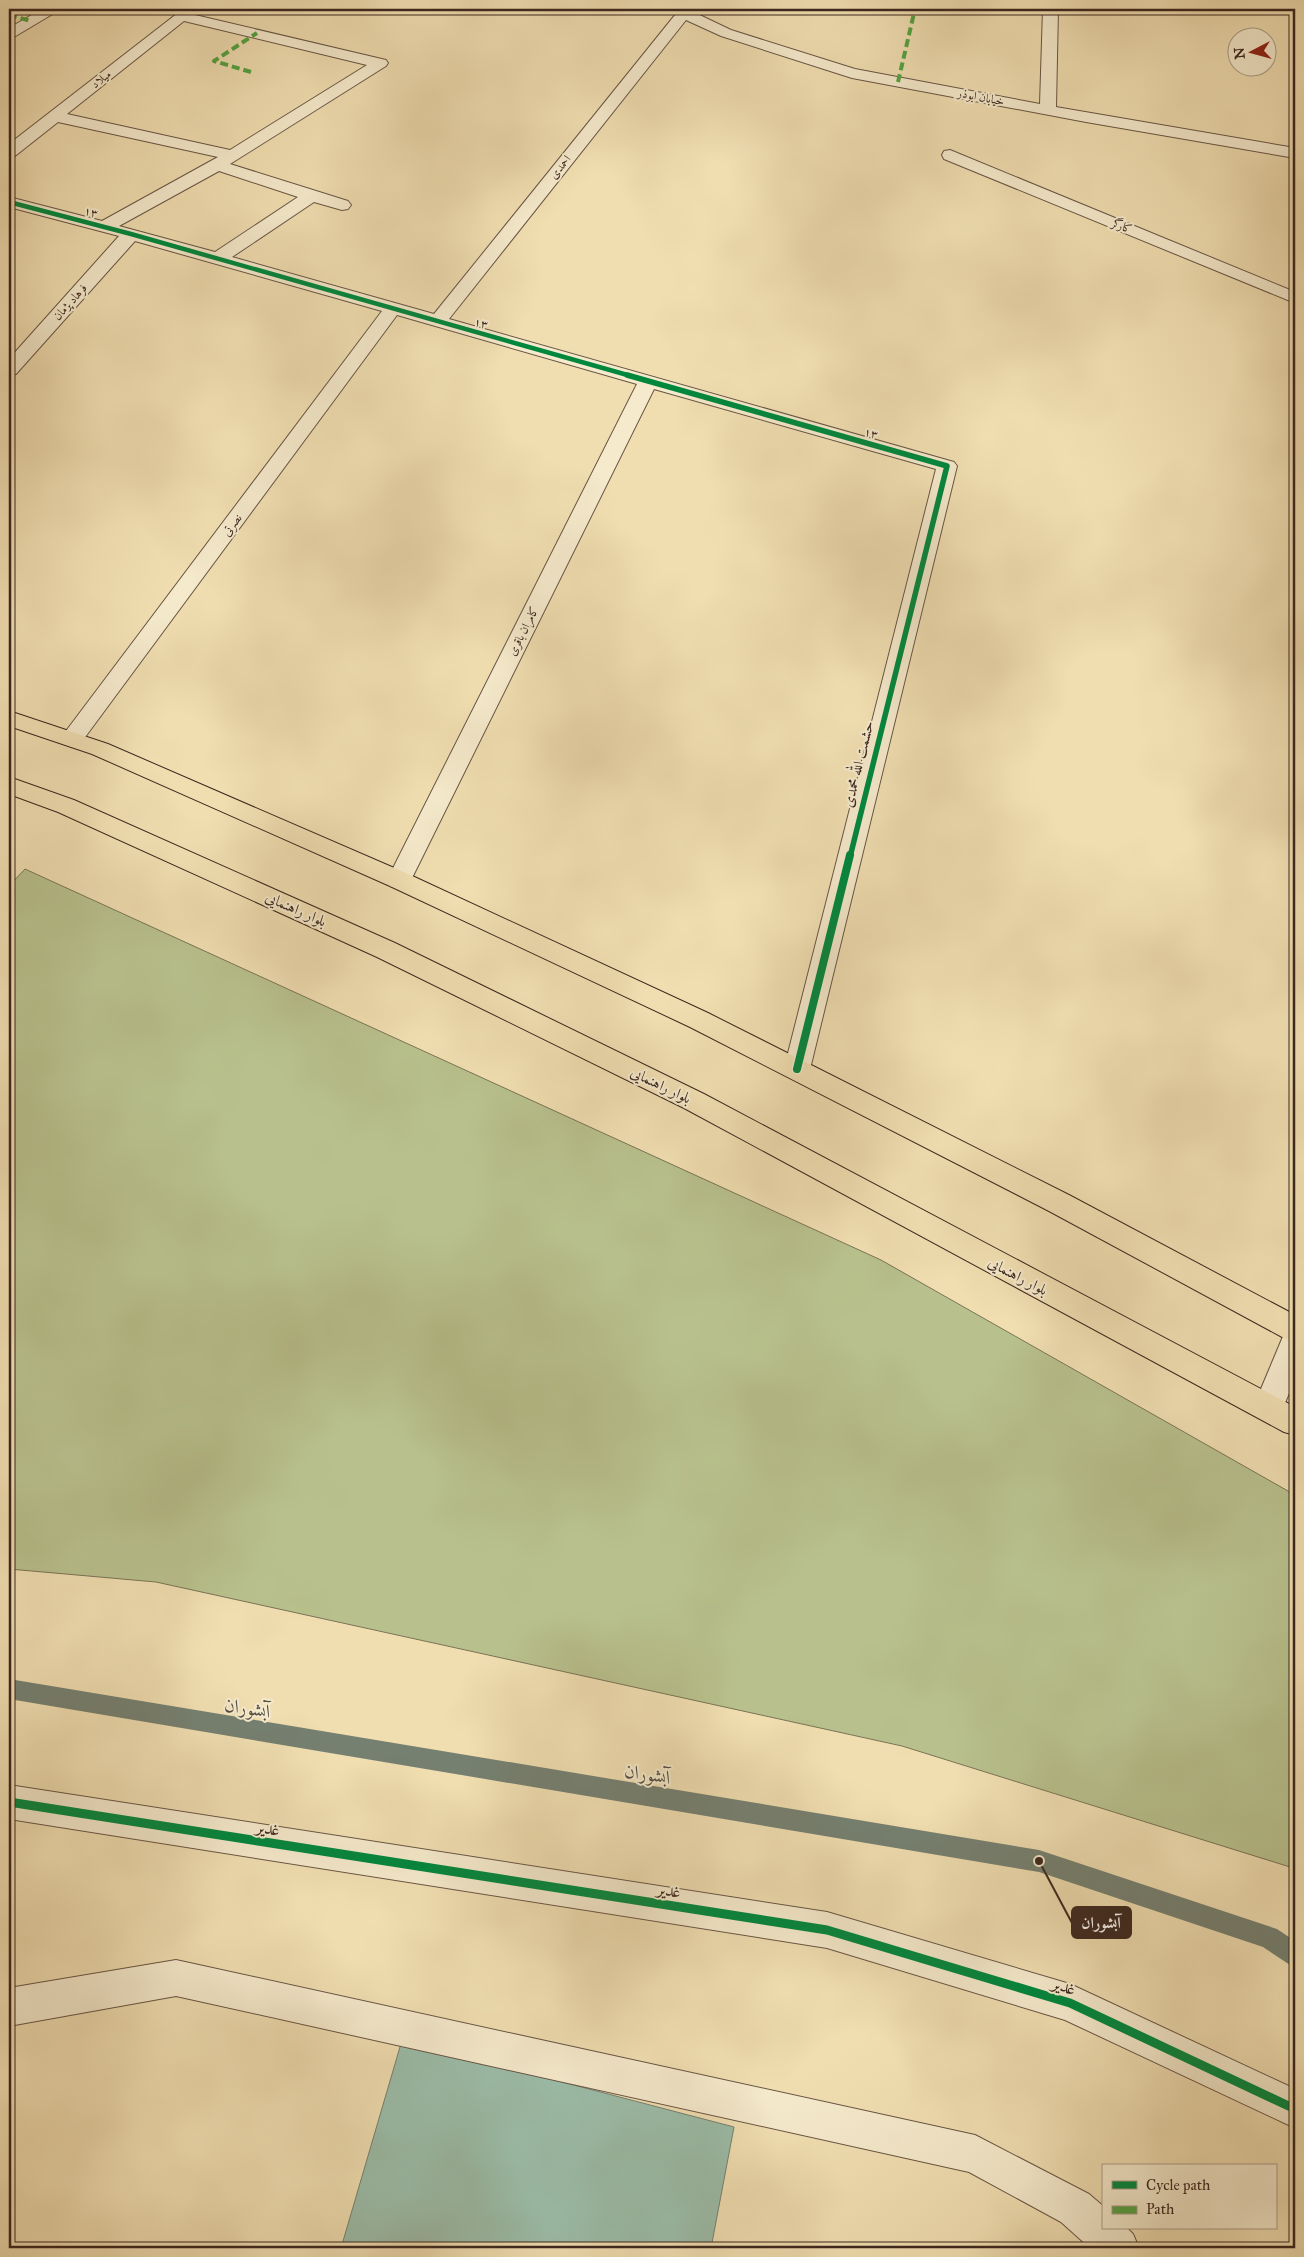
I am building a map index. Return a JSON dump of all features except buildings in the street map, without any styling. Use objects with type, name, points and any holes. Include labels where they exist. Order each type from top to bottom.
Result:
[{"type":"main road","points":[[9,718],[109,753],[399,880],[699,1020],[1059,1203],[1295,1329]]},
{"type":"main road","name":"بلوار راهنمایی","points":[[9,786],[66,806],[386,950],[694,1100],[1295,1422]]},
{"type":"street","points":[[9,34],[53,9]]},
{"type":"street","points":[[1048,110],[1051,9]]},
{"type":"street","name":"خیابان ابوذر","points":[[680,11],[726,33],[852,73],[1048,110],[1295,153]]},
{"type":"street","name":"احمدی","points":[[437,322],[680,11]]},
{"type":"street","points":[[104,227],[217,164],[380,63],[188,12]]},
{"type":"street","name":"میلاد","points":[[9,152],[188,12]]},
{"type":"street","points":[[54,116],[232,155]]},
{"type":"street","name":"کارگر","points":[[950,155],[1295,298]]},
{"type":"street","points":[[217,164],[342,205]]},
{"type":"street","points":[[217,259],[312,195]]},
{"type":"street","name":"۱۳","points":[[9,202],[131,234],[392,310],[946,466]]},
{"type":"street","name":"فرهاد پژمان","points":[[9,370],[131,234]]},
{"type":"street","name":"نصرتی","points":[[72,739],[392,310]]},
{"type":"street","name":"کامران باقری","points":[[399,880],[648,382]]},
{"type":"street","name":"حشمت الله محمدی","points":[[797,1069],[946,466]]},
{"type":"street","points":[[1268,1408],[1295,1343]]},
{"type":"street","name":"غدیر","points":[[9,1802],[826,1930],[1070,2003],[1295,2109]]},
{"type":"street","points":[[9,2007],[176,1978],[975,2154],[1075,2208],[1119,2248]]},
{"type":"green space","points":[[25,869],[881,1260],[1295,1495],[1295,1870],[902,1746],[156,1582],[9,1569],[9,886]]},
{"type":"shaded area","points":[[402,2040],[734,2127],[711,2248],[341,2248]]},
{"type":"waterway","name":"آبشوران","points":[[9,1689],[1039,1861],[1269,1937],[1295,1955]]},
{"type":"marked path","points":[[898,82],[915,9]]},
{"type":"marked path","points":[[9,15],[31,21]]},
{"type":"marked path","points":[[251,72],[214,61],[257,33]]},
{"type":"cycle path","points":[[9,202],[131,234],[947,466],[797,1069]]},
{"type":"cycle path","points":[[9,1802],[827,1930],[1070,2003],[1295,2109]]},
{"type":"place","name":"آبشوران","points":[[1039,1861]]}]
